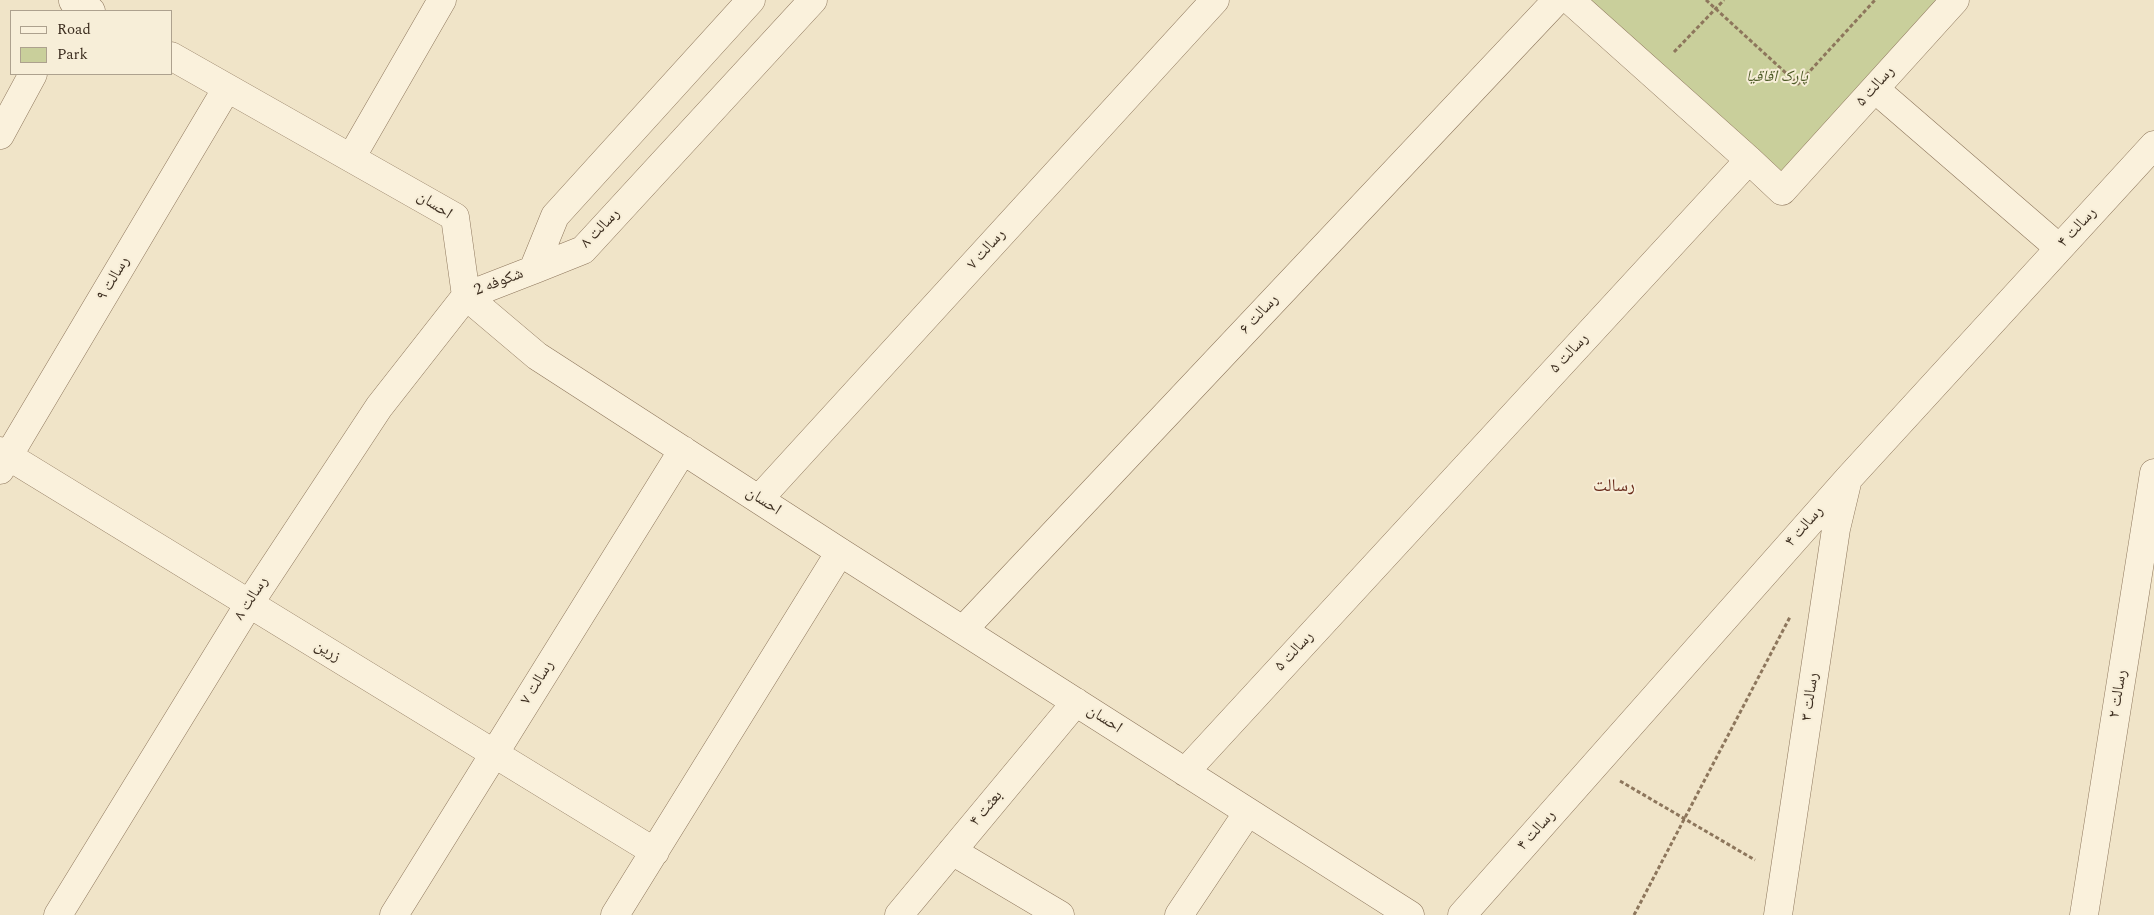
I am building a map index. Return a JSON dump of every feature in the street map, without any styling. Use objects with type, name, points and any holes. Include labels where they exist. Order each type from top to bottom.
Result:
[{"type":"street","points":[[351,158],[442,0]]},
{"type":"street","points":[[533,270],[554,216],[751,0]]},
{"type":"street","name":"رسالت ۸","points":[[533,270],[584,250],[813,0]]},
{"type":"street","name":"رسالت ۷","points":[[759,499],[1216,0]]},
{"type":"street","name":"رسالت ۶","points":[[963,630],[1558,0]]},
{"type":"street","points":[[1570,0],[1750,160]]},
{"type":"street","name":"رسالت ۵","points":[[1184,772],[1750,160],[1782,191],[1955,0]]},
{"type":"street","name":"احسان","points":[[172,57],[455,217],[466,296],[537,356],[840,552],[1410,915]]},
{"type":"street","points":[[0,135],[32,75]]},
{"type":"street","name":"رسالت ۹","points":[[3,459],[227,88]]},
{"type":"street","points":[[1875,89],[2059,248]]},
{"type":"street","name":"رسالت ۴","points":[[1462,915],[1848,479],[2154,145]]},
{"type":"street","name":"شکوفه 2","points":[[466,296],[533,270]]},
{"type":"street","name":"رسالت ۸","points":[[58,915],[249,604],[379,407],[466,296]]},
{"type":"street","name":"رسالت ۷","points":[[394,915],[683,450]]},
{"type":"street","name":"زرین","points":[[3,459],[249,604],[655,852]]},
{"type":"street","name":"رسالت ۲","points":[[2084,915],[2154,473]]},
{"type":"street","name":"رسالت ۳","points":[[1778,915],[1836,529],[1848,479]]},
{"type":"street","points":[[616,915],[840,552]]},
{"type":"street","name":"بعثت ۴","points":[[898,915],[1076,702]]},
{"type":"street","points":[[1179,915],[1248,812]]},
{"type":"street","points":[[952,851],[1060,915]]},
{"type":"path","points":[[1706,0],[1798,84],[1875,0]]},
{"type":"path","points":[[1653,74],[1724,0]]},
{"type":"path","points":[[1634,915],[1686,819],[1790,617]]},
{"type":"path","points":[[1594,766],[1784,876]]},
{"type":"green space","name":"پارک اقاقیا","points":[[1570,0],[1955,0],[1782,191]]},
{"type":"district","name":"رسالت","points":[[1614,487]]}]
